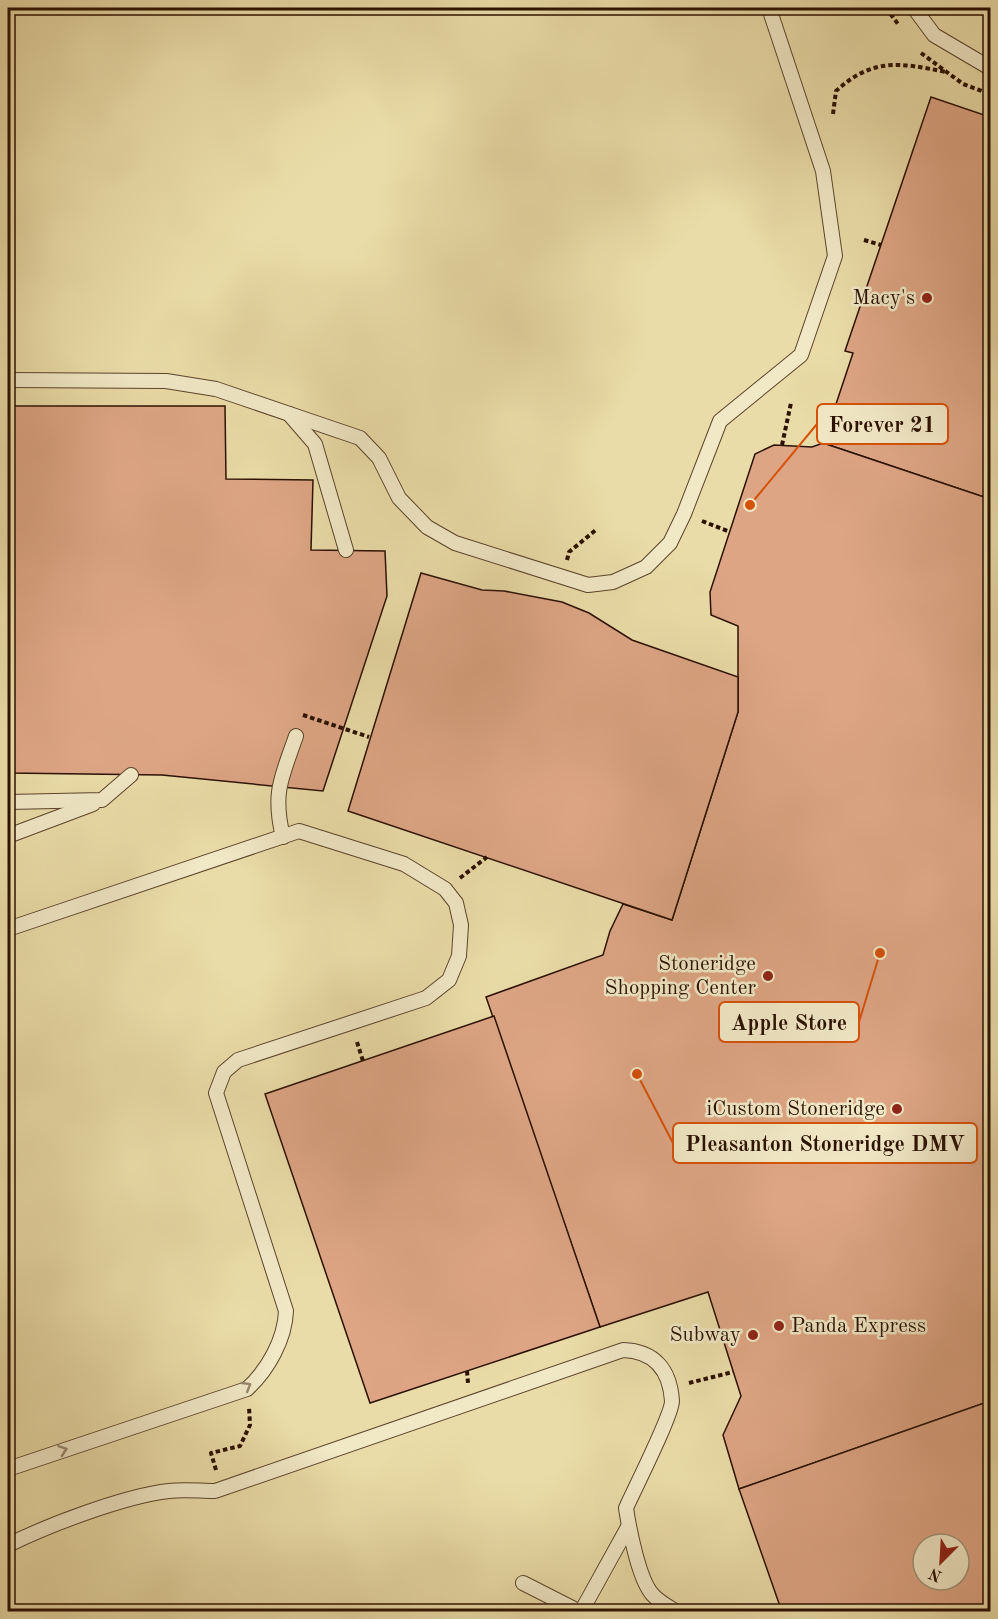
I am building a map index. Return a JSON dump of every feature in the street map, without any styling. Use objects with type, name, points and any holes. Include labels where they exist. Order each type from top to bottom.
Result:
[{"type":"lane","points":[[8,380],[166,381],[216,389],[360,438],[379,458],[399,498],[427,527],[455,543],[588,585],[613,582],[646,567],[670,543],[684,514],[720,421],[801,355],[835,256],[823,171],[770,8]]},
{"type":"lane","points":[[914,8],[934,35],[990,68]]},
{"type":"lane","points":[[288,412],[315,444],[346,550]]},
{"type":"lane","points":[[283,837],[277,812],[277,791],[296,736]]},
{"type":"lane","points":[[8,836],[102,800],[131,775]]},
{"type":"lane","points":[[8,802],[102,800]]},
{"type":"lane","points":[[8,929],[299,831],[404,864],[445,890],[456,903],[462,924],[459,956],[449,980],[426,998],[238,1060],[224,1072],[216,1093],[286,1311],[286,1325],[271,1360],[258,1379],[247,1389],[8,1469]]},
{"type":"lane","points":[[8,1545],[39,1530],[123,1502],[168,1491],[215,1491],[623,1350],[636,1351],[651,1356],[664,1371],[672,1402],[626,1508],[628,1527],[631,1544],[651,1594],[677,1611]]},
{"type":"lane","points":[[523,1583],[580,1611],[628,1527]]},
{"type":"path","points":[[833,114],[836,90],[853,75],[881,65],[920,66],[946,72]]},
{"type":"path","points":[[864,240],[881,245]]},
{"type":"path","points":[[782,445],[791,403]]},
{"type":"path","points":[[708,524],[730,532]]},
{"type":"path","points":[[561,578],[569,552],[597,529]]},
{"type":"path","points":[[303,715],[369,737]]},
{"type":"path","points":[[445,890],[487,857]]},
{"type":"path","points":[[668,1388],[733,1372]]},
{"type":"path","points":[[218,1477],[211,1453],[240,1446],[250,1425],[247,1389]]},
{"type":"building","name":"Macy's","points":[[931,97],[990,117],[990,499],[823,443],[853,353],[845,351]]},
{"type":"building","points":[[8,406],[225,406],[226,479],[313,480],[311,550],[385,551],[387,596],[323,791],[162,775],[8,773]]},
{"type":"building","name":"Stoneridge Shopping Center","points":[[823,443],[990,499],[990,1401],[739,1489],[723,1435],[741,1396],[708,1292],[600,1327],[486,997],[603,955],[610,931],[623,904],[672,920],[738,712],[738,626],[711,615],[710,592],[755,454],[774,445],[812,447]]},
{"type":"building","points":[[421,573],[482,590],[504,591],[562,602],[589,613],[632,640],[738,677],[738,712],[672,920],[348,811]]},
{"type":"building","points":[[494,1016],[600,1327],[370,1403],[265,1094]]},
{"type":"building","points":[[990,1401],[990,1612],[782,1612],[739,1489]]},
{"type":"place","name":"Macy's","points":[[927,298]]},
{"type":"place","name":"Forever 21","points":[[750,505]]},
{"type":"place","name":"Apple Store","points":[[880,953]]},
{"type":"place","name":"Stoneridge Shopping Center","points":[[768,976]]},
{"type":"place","name":"Pleasanton Stoneridge DMV","points":[[637,1074]]},
{"type":"place","name":"iCustom Stoneridge","points":[[897,1109]]},
{"type":"place","name":"Panda Express","points":[[779,1326]]},
{"type":"place","name":"Subway","points":[[753,1335]]}]
